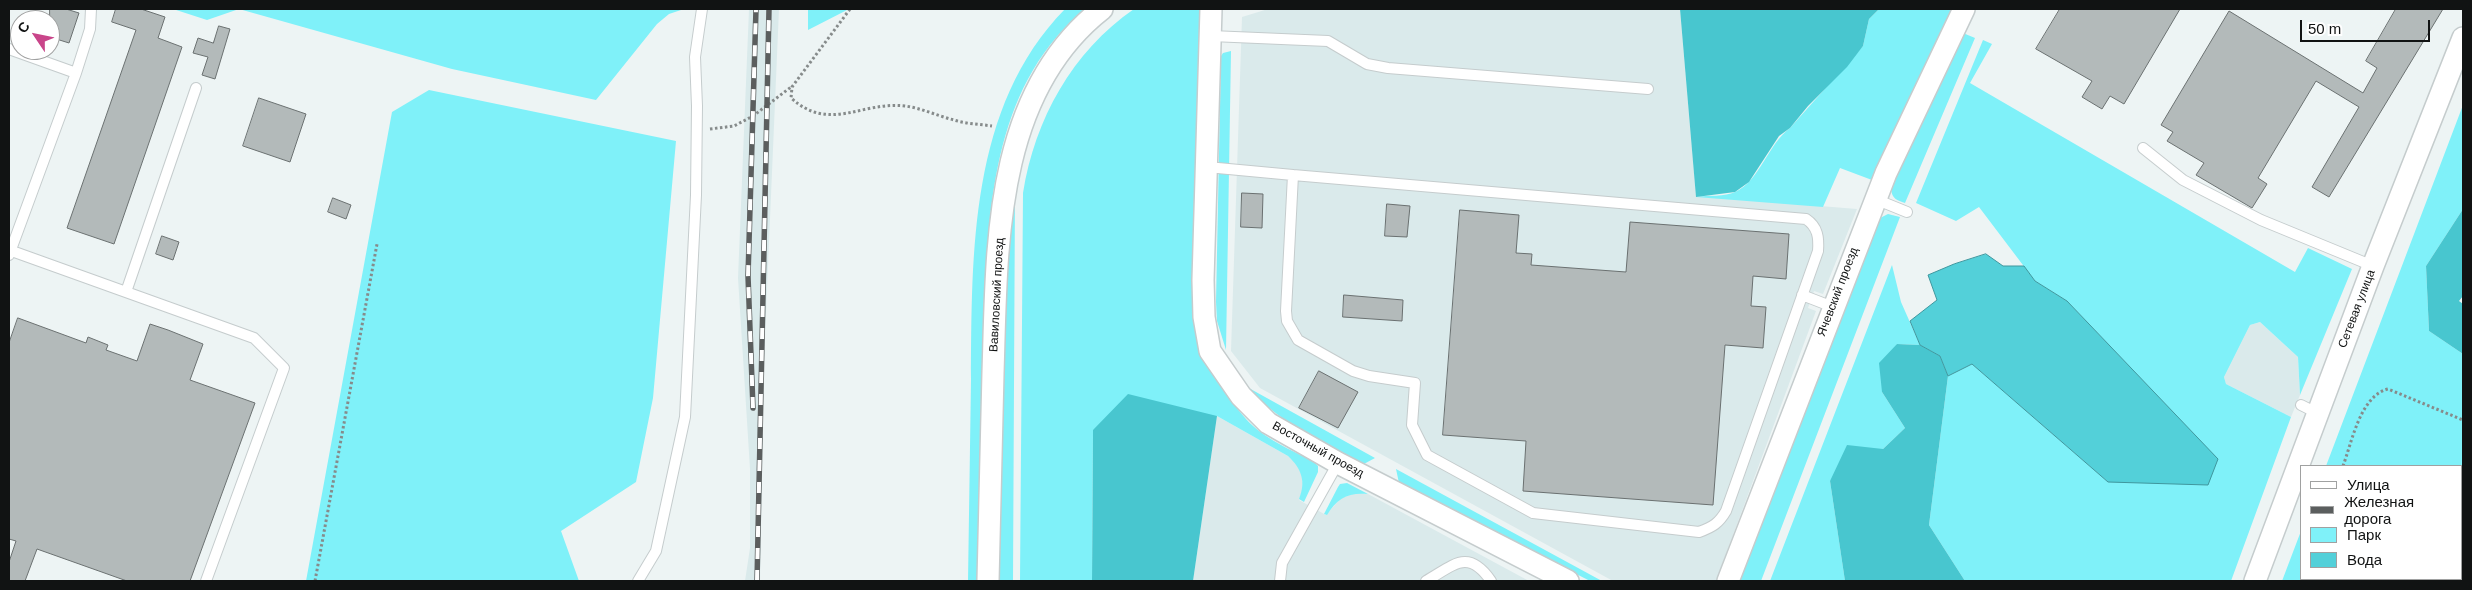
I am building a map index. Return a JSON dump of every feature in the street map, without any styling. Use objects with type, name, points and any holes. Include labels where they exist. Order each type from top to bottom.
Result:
[{"type":"street","name":"Вавиловский проезд","points":[[988,581],[997,258],[1011,159],[1024,116],[1040,83],[1060,51],[1091,17],[1102,9]]},
{"type":"street","name":"Восточный проезд","points":[[1211,9],[1203,280],[1204,318],[1210,351],[1241,396],[1268,423],[1541,572],[1568,581]]},
{"type":"street","name":"Ячевский проезд","points":[[1728,581],[1875,200],[1964,9]]},
{"type":"street","name":"Сетевая улица","points":[[2255,581],[2309,409],[2373,266],[2463,38]]},
{"type":"lane","points":[[91,9],[90,29],[76,73],[9,252],[254,338],[284,368],[206,581]]},
{"type":"lane","points":[[638,581],[656,552],[685,417],[696,195],[695,57],[702,9]]},
{"type":"lane","points":[[1211,36],[1328,41],[1367,64],[1388,68],[1648,89]]},
{"type":"lane","points":[[9,49],[76,73]]},
{"type":"lane","points":[[126,292],[196,88]]},
{"type":"lane","points":[[2143,148],[2184,180],[2261,220],[2373,266]]},
{"type":"lane","points":[[1207,167],[1806,219],[1814,224],[1819,240],[1818,251],[1726,511],[1720,522],[1699,532],[1533,512],[1427,455],[1412,425],[1415,383],[1369,376],[1353,371],[1298,340],[1292,331],[1286,310],[1294,175]]},
{"type":"lane","points":[[1875,200],[1907,212]]},
{"type":"lane","points":[[1802,295],[1833,307]]},
{"type":"lane","points":[[1280,581],[1282,563],[1338,462]]},
{"type":"lane","points":[[1426,581],[1458,563],[1468,562],[1478,565],[1491,581]]},
{"type":"path","points":[[696,131],[734,126],[753,116],[792,87],[850,9]]},
{"type":"path","points":[[792,87],[791,98],[803,108],[824,114],[840,115],[889,106],[907,106],[956,121],[992,126]]},
{"type":"path","points":[[315,581],[377,244]]},
{"type":"path","points":[[2343,465],[2364,410],[2378,392],[2388,389],[2463,420]]},
{"type":"shaded area","points":[[749,9],[779,9],[764,359],[760,581],[745,581],[750,548],[750,469],[738,278]]},
{"type":"shaded area","points":[[1268,9],[1680,9],[1696,196],[1857,209],[1823,294],[1814,291],[1808,308],[1816,311],[1716,581],[1613,581],[1260,388],[1231,351],[1242,17]]},
{"type":"shaded area","points":[[1680,9],[1879,9],[1869,19],[1863,46],[1847,67],[1808,106],[1790,128],[1779,136],[1749,182],[1735,192],[1696,197]]},
{"type":"shaded area","points":[[2463,209],[2463,296],[2459,301],[2463,304],[2463,354],[2429,331],[2426,266]]},
{"type":"shaded area","points":[[2260,322],[2298,357],[2300,395],[2291,417],[2226,384],[2224,377],[2250,325]]},
{"type":"shaded area","points":[[1897,344],[1920,345],[1940,356],[1948,376],[1929,525],[1965,581],[1845,581],[1830,481],[1847,445],[1883,449],[1905,428],[1882,392],[1879,363]]},
{"type":"shaded area","points":[[1128,394],[1217,416],[1193,581],[1092,581],[1093,430]]},
{"type":"shaded area","points":[[1217,416],[1288,456],[1298,465],[1302,476],[1303,488],[1299,500],[1326,515],[1341,498],[1355,493],[1368,494],[1529,581],[1193,581]]},
{"type":"shaded area","points":[[2463,545],[2463,581],[2374,580],[2462,580]]},
{"type":"green space","points":[[173,9],[239,9],[207,20]]},
{"type":"green space","points":[[239,9],[684,9],[669,14],[657,24],[596,100],[452,69]]},
{"type":"green space","points":[[808,9],[849,9],[808,30]]},
{"type":"green space","points":[[1065,9],[1084,9],[1050,45],[1028,79],[1012,116],[1000,155],[993,195],[986,278],[978,581],[968,581],[971,332],[976,233],[982,184],[993,136],[1010,90],[1033,48]]},
{"type":"green space","points":[[1134,9],[1201,9],[1208,364],[1230,399],[1253,426],[1278,443],[1313,461],[1318,466],[1318,472],[1304,502],[1299,499],[1302,487],[1301,476],[1297,466],[1288,456],[1217,416],[1093,430],[1092,581],[1020,581],[1023,193],[1037,139],[1060,89],[1092,45]]},
{"type":"green space","points":[[1879,9],[1952,9],[1872,180],[1840,168],[1823,207],[1696,197],[1731,194],[1751,180],[1782,135],[1863,46],[1869,19]]},
{"type":"green space","points":[[1963,33],[1975,38],[1905,203],[1894,197],[1891,189]]},
{"type":"green space","points":[[1983,40],[1992,44],[1970,83],[2295,272],[2308,248],[2352,269],[2300,395],[2298,357],[2260,322],[2250,325],[2224,377],[2226,384],[2291,417],[2231,581],[1965,581],[1929,525],[1948,376],[1972,364],[2108,482],[2217,459],[2067,301],[2035,281],[1979,207],[1956,221],[1916,203]]},
{"type":"green space","points":[[1231,51],[1226,350],[1217,321],[1216,302],[1221,56],[1223,53]]},
{"type":"green space","points":[[429,90],[676,141],[653,398],[636,482],[561,531],[579,581],[306,581],[392,112]]},
{"type":"green space","points":[[2463,105],[2463,209],[2426,266],[2429,331],[2463,354],[2463,545],[2462,465],[2326,465]]},
{"type":"green space","points":[[1015,189],[1013,581],[998,581],[1005,259]]},
{"type":"green space","points":[[1888,214],[1900,217],[1761,581],[1738,581],[1877,223],[1880,218]]},
{"type":"green space","points":[[1892,265],[1901,302],[1920,345],[1897,344],[1882,392],[1905,428],[1883,449],[1830,481],[1845,581],[1770,581]]},
{"type":"green space","points":[[1247,387],[1375,458],[1362,465],[1331,448],[1301,431],[1273,411]]},
{"type":"green space","points":[[1396,469],[1602,581],[1590,581],[1399,483]]},
{"type":"green space","points":[[1347,483],[1368,494],[1355,494],[1344,497],[1335,504],[1327,515],[1324,514],[1340,484]]},
{"type":"green space","points":[[2300,534],[2300,580],[2377,581],[2282,581]]},
{"type":"water","points":[[1986,254],[2003,266],[2024,266],[2035,281],[2067,301],[2218,459],[2208,485],[2108,482],[1972,364],[1948,376],[1940,356],[1920,345],[1910,321],[1937,300],[1928,275]]},
{"type":"building","points":[[66,9],[79,13],[69,43],[60,40],[60,10],[50,10]]},
{"type":"building","points":[[116,9],[141,9],[165,17],[158,38],[182,47],[114,244],[67,228],[136,30],[112,22]]},
{"type":"building","points":[[2060,9],[2180,9],[2124,104],[2110,96],[2102,109],[2082,97],[2092,81],[2036,49]]},
{"type":"building","points":[[2396,9],[2443,9],[2329,197],[2312,187],[2359,107],[2316,81],[2258,178],[2267,184],[2252,208],[2196,175],[2204,163],[2167,141],[2173,132],[2161,125],[2229,11],[2363,93],[2377,68],[2366,61]]},
{"type":"building","points":[[219,26],[230,29],[215,79],[202,75],[208,57],[193,53],[198,38],[213,43]]},
{"type":"building","points":[[259,98],[306,114],[290,162],[243,146]]},
{"type":"building","points":[[1242,193],[1263,194],[1262,228],[1241,227]]},
{"type":"building","points":[[333,198],[351,205],[346,219],[328,212]]},
{"type":"building","points":[[1387,204],[1410,206],[1407,237],[1385,236]]},
{"type":"building","points":[[1460,210],[1519,215],[1516,253],[1532,254],[1531,265],[1626,272],[1630,222],[1789,234],[1786,279],[1753,276],[1751,306],[1766,307],[1763,348],[1725,345],[1713,505],[1523,491],[1526,441],[1443,435]]},
{"type":"building","points":[[162,236],[179,242],[173,260],[156,254]]},
{"type":"building","points":[[1344,295],[1403,300],[1402,321],[1343,317]]},
{"type":"building","points":[[18,318],[86,343],[88,337],[108,345],[106,350],[137,361],[150,324],[168,330],[203,344],[190,380],[255,403],[190,581],[127,581],[37,549],[25,581],[9,581],[9,562],[16,541],[9,539],[9,343]]},
{"type":"building","points":[[1319,371],[1358,392],[1338,428],[1299,408]]},
{"type":"railway","points":[[753,408],[748,276],[756,9]]},
{"type":"railway","points":[[757,581],[769,9]]}]
